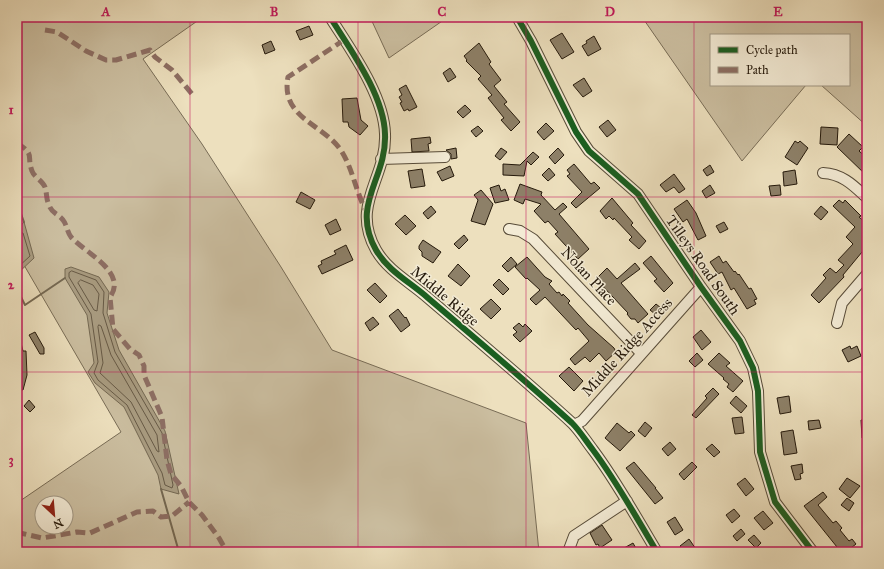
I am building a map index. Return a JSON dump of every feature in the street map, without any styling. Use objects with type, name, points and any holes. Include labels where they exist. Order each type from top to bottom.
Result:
[{"type":"street","name":"Middle Ridge","points":[[330,17],[355,58],[379,106],[385,134],[381,159],[366,213],[367,230],[377,251],[391,269],[425,295],[574,425],[612,476],[657,552]]},
{"type":"street","name":"Tilleys Road South","points":[[516,17],[531,41],[576,132],[589,151],[638,194],[701,287],[740,341],[753,368],[758,391],[760,452],[775,502],[813,552]]},
{"type":"street","points":[[381,159],[445,157]]},
{"type":"street","points":[[823,173],[834,174],[844,178],[867,198]]},
{"type":"street","name":"Nolan Place","points":[[509,229],[520,231],[533,238],[641,353]]},
{"type":"street","points":[[837,323],[842,303],[867,274]]},
{"type":"street","name":"Middle Ridge Access","points":[[574,425],[582,421],[701,287]]},
{"type":"street","points":[[568,552],[574,536],[627,501]]},
{"type":"shaded area","points":[[17,17],[203,17],[143,59],[202,144],[332,350],[526,423],[539,552],[17,552],[17,503],[121,432],[17,253]]},
{"type":"shaded area","points":[[370,17],[448,17],[389,58]]},
{"type":"shaded area","points":[[642,17],[867,17],[867,126],[822,86],[850,86],[850,34],[710,34],[710,86],[805,86],[742,161]]},
{"type":"water","points":[[24,222],[34,258],[17,274],[17,230]]},
{"type":"water","points":[[71,267],[99,277],[109,292],[107,313],[119,350],[165,431],[179,494],[161,489],[158,475],[124,407],[95,383],[88,372],[94,363],[87,315],[65,278],[65,269]]},
{"type":"building","points":[[309,26],[313,35],[300,40],[296,31]]},
{"type":"building","points":[[562,33],[574,52],[562,59],[550,40]]},
{"type":"building","points":[[594,36],[601,49],[588,56],[582,46],[587,43],[586,41]]},
{"type":"building","points":[[271,41],[275,50],[265,54],[262,45]]},
{"type":"building","points":[[479,43],[491,62],[489,64],[501,80],[494,86],[507,102],[504,104],[520,122],[511,131],[501,120],[504,118],[488,98],[492,95],[478,79],[481,76],[466,61],[467,60],[464,56]]},
{"type":"building","points":[[450,68],[456,77],[448,82],[443,73]]},
{"type":"building","points":[[584,78],[592,91],[583,97],[573,85]]},
{"type":"building","points":[[406,85],[417,107],[409,111],[408,109],[404,111],[399,97],[402,95],[399,89]]},
{"type":"building","points":[[357,98],[361,120],[368,126],[360,135],[349,127],[348,122],[343,122],[342,99]]},
{"type":"building","points":[[465,105],[471,111],[463,118],[457,112]]},
{"type":"building","points":[[608,120],[616,130],[607,137],[599,127]]},
{"type":"building","points":[[546,123],[554,131],[544,140],[537,132]]},
{"type":"building","points":[[478,126],[483,131],[476,137],[471,131]]},
{"type":"building","points":[[821,127],[838,128],[837,145],[820,144]]},
{"type":"building","points":[[849,134],[863,147],[859,151],[867,158],[867,176],[837,147]]},
{"type":"building","points":[[430,137],[431,143],[428,144],[429,151],[412,152],[411,139]]},
{"type":"building","points":[[795,141],[798,143],[800,141],[808,148],[797,165],[785,157]]},
{"type":"building","points":[[456,148],[457,158],[451,159],[451,154],[446,150]]},
{"type":"building","points":[[501,148],[507,152],[500,160],[495,156]]},
{"type":"building","points":[[558,148],[564,155],[555,164],[549,157]]},
{"type":"building","points":[[533,152],[539,157],[531,165],[527,161],[524,176],[503,175],[503,164],[520,165]]},
{"type":"building","points":[[574,164],[591,184],[594,182],[600,188],[576,208],[571,203],[582,192],[567,176],[570,174],[567,170]]},
{"type":"building","points":[[710,165],[714,172],[707,176],[703,170]]},
{"type":"building","points":[[450,166],[454,176],[442,181],[437,172]]},
{"type":"building","points":[[549,168],[555,175],[548,181],[542,175]]},
{"type":"building","points":[[422,169],[425,186],[411,188],[408,171]]},
{"type":"building","points":[[795,170],[797,184],[784,186],[783,172]]},
{"type":"building","points":[[674,174],[685,189],[679,193],[674,187],[666,192],[660,185]]},
{"type":"building","points":[[520,184],[542,192],[541,195],[555,210],[563,203],[567,207],[559,214],[589,249],[578,259],[555,234],[558,232],[548,221],[545,223],[534,211],[541,204],[525,199],[523,204],[514,200]]},
{"type":"building","points":[[499,185],[501,191],[505,189],[509,200],[495,203],[490,188]]},
{"type":"building","points":[[710,185],[715,193],[706,198],[702,191]]},
{"type":"building","points":[[780,185],[781,195],[771,196],[769,186]]},
{"type":"building","points":[[481,190],[493,204],[485,225],[471,221],[478,200],[474,195]]},
{"type":"building","points":[[301,192],[315,200],[310,209],[296,202]]},
{"type":"building","points":[[612,198],[633,223],[631,225],[646,241],[639,249],[629,240],[632,237],[614,218],[613,220],[609,216],[606,219],[600,211]]},
{"type":"building","points":[[687,200],[696,213],[706,236],[698,240],[687,219],[683,222],[674,209]]},
{"type":"building","points":[[839,200],[843,203],[845,200],[867,224],[867,246],[843,275],[844,277],[819,303],[811,295],[826,278],[823,275],[830,268],[836,273],[844,265],[838,260],[853,244],[846,237],[855,227],[833,206]]},
{"type":"building","points":[[431,206],[436,212],[428,219],[423,213]]},
{"type":"building","points":[[821,206],[828,212],[821,220],[814,214]]},
{"type":"building","points":[[405,215],[416,226],[406,235],[395,224]]},
{"type":"building","points":[[336,219],[341,230],[330,235],[325,225]]},
{"type":"building","points":[[724,222],[728,229],[720,233],[716,226]]},
{"type":"building","points":[[464,235],[468,240],[459,249],[454,244]]},
{"type":"building","points":[[423,240],[441,252],[433,263],[422,256],[419,246]]},
{"type":"building","points":[[346,245],[353,260],[322,274],[318,266],[322,264],[321,261],[336,254],[334,251]]},
{"type":"building","points":[[651,256],[673,283],[664,292],[654,281],[657,279],[643,263]]},
{"type":"building","points":[[719,256],[723,263],[726,261],[734,272],[735,271],[738,275],[739,274],[749,289],[751,288],[757,299],[754,300],[756,304],[747,309],[734,288],[731,290],[722,272],[718,274],[710,262]]},
{"type":"building","points":[[511,257],[517,264],[508,272],[502,266]]},
{"type":"building","points":[[527,257],[545,277],[552,281],[549,284],[557,293],[559,292],[562,296],[563,294],[570,301],[568,303],[588,325],[614,348],[616,352],[606,361],[599,353],[590,362],[585,357],[575,365],[570,359],[589,341],[578,328],[576,330],[545,297],[536,305],[530,299],[540,290],[527,278],[526,279],[515,267]]},
{"type":"building","points":[[635,263],[640,269],[621,283],[648,314],[638,323],[635,319],[631,319],[627,314],[628,313],[596,279],[607,268],[617,279]]},
{"type":"building","points":[[458,264],[470,276],[461,286],[448,276]]},
{"type":"building","points":[[499,279],[509,289],[503,295],[493,285]]},
{"type":"building","points":[[375,283],[387,296],[380,303],[367,290]]},
{"type":"building","points":[[491,299],[501,309],[491,319],[480,309]]},
{"type":"building","points":[[656,304],[661,308],[655,314],[650,310]]},
{"type":"building","points":[[398,309],[405,318],[406,317],[410,325],[401,332],[389,316]]},
{"type":"building","points":[[373,317],[379,324],[370,331],[365,323]]},
{"type":"building","points":[[519,323],[523,327],[525,324],[532,331],[520,342],[513,335],[517,332],[513,328]]},
{"type":"building","points":[[701,330],[711,342],[702,350],[693,337]]},
{"type":"building","points":[[35,332],[44,348],[44,354],[40,354],[29,335]]},
{"type":"building","points":[[19,335],[23,351],[26,351],[27,375],[23,390],[17,389],[17,336]]},
{"type":"building","points":[[850,346],[851,349],[857,346],[861,356],[848,362],[842,350]]},
{"type":"building","points":[[697,353],[703,360],[695,367],[689,361]]},
{"type":"building","points":[[719,353],[730,363],[726,366],[743,381],[733,392],[727,387],[729,384],[723,379],[724,378],[708,364]]},
{"type":"building","points":[[569,367],[583,381],[574,391],[559,376]]},
{"type":"building","points":[[713,388],[719,394],[696,418],[692,415],[707,398],[705,396]]},
{"type":"building","points":[[736,396],[747,406],[741,413],[730,403]]},
{"type":"building","points":[[789,396],[791,412],[780,414],[777,398]]},
{"type":"building","points":[[29,400],[35,407],[30,412],[24,406]]},
{"type":"building","points":[[742,417],[744,433],[735,434],[732,418]]},
{"type":"building","points":[[819,420],[821,428],[809,430],[808,421]]},
{"type":"building","points":[[861,420],[867,420],[867,438],[862,438]]},
{"type":"building","points":[[645,422],[652,428],[645,437],[638,431]]},
{"type":"building","points":[[617,423],[629,433],[631,431],[635,435],[620,451],[605,438]]},
{"type":"building","points":[[793,430],[797,453],[784,455],[781,432]]},
{"type":"building","points":[[670,442],[676,449],[668,456],[662,449]]},
{"type":"building","points":[[712,444],[720,452],[714,457],[706,449]]},
{"type":"building","points":[[634,462],[663,498],[655,504],[626,468]]},
{"type":"building","points":[[692,462],[697,467],[684,480],[679,474]]},
{"type":"building","points":[[802,464],[803,473],[800,474],[801,479],[795,480],[791,466]]},
{"type":"building","points":[[745,478],[754,489],[746,496],[737,484]]},
{"type":"building","points":[[847,478],[860,486],[850,498],[839,489]]},
{"type":"building","points":[[823,492],[827,497],[818,505],[833,523],[836,521],[842,528],[840,530],[849,541],[852,539],[856,544],[846,552],[841,552],[804,506]]},
{"type":"building","points":[[847,498],[854,503],[849,511],[841,505]]},
{"type":"building","points":[[734,509],[740,516],[732,523],[726,515]]},
{"type":"building","points":[[763,511],[773,523],[764,530],[754,518]]},
{"type":"building","points":[[675,517],[683,530],[675,535],[667,522]]},
{"type":"building","points":[[602,525],[612,540],[600,548],[598,544],[596,545],[590,533]]},
{"type":"building","points":[[741,529],[745,534],[737,541],[733,536]]},
{"type":"building","points":[[754,535],[761,543],[756,548],[748,540]]},
{"type":"building","points":[[689,539],[698,552],[685,552],[680,546]]},
{"type":"building","points":[[633,543],[638,552],[617,552]]},
{"type":"waterway","points":[[17,203],[24,222]]},
{"type":"waterway","points":[[17,289],[25,305],[65,278]]},
{"type":"waterway","points":[[161,489],[179,552]]},
{"type":"marked path","points":[[45,30],[57,32],[86,51],[106,60],[116,60],[150,50],[155,57],[172,70],[192,94]]},
{"type":"marked path","points":[[344,40],[288,77],[287,91],[297,112],[325,134],[342,152],[349,166],[366,211]]},
{"type":"marked path","points":[[17,143],[29,153],[30,166],[32,171],[46,189],[50,208],[63,220],[71,237],[109,271],[113,279],[114,288],[110,297],[113,329],[130,349],[139,355],[144,366],[144,375],[162,417],[167,460],[171,474],[181,486],[189,502],[202,515],[219,538],[227,552]]},
{"type":"marked path","points":[[17,535],[20,533],[42,538],[77,532],[90,533],[137,512],[153,511],[161,517],[172,516],[189,502]]},
{"type":"cycle path","points":[[330,17],[365,73],[379,104],[383,119],[385,134],[384,150],[381,165],[368,205],[367,219],[369,234],[376,250],[393,270],[482,344],[575,426],[610,475],[657,552]]},
{"type":"cycle path","points":[[517,17],[531,41],[576,132],[589,151],[638,194],[701,287],[740,341],[753,368],[758,391],[760,452],[775,502],[813,552]]}]
